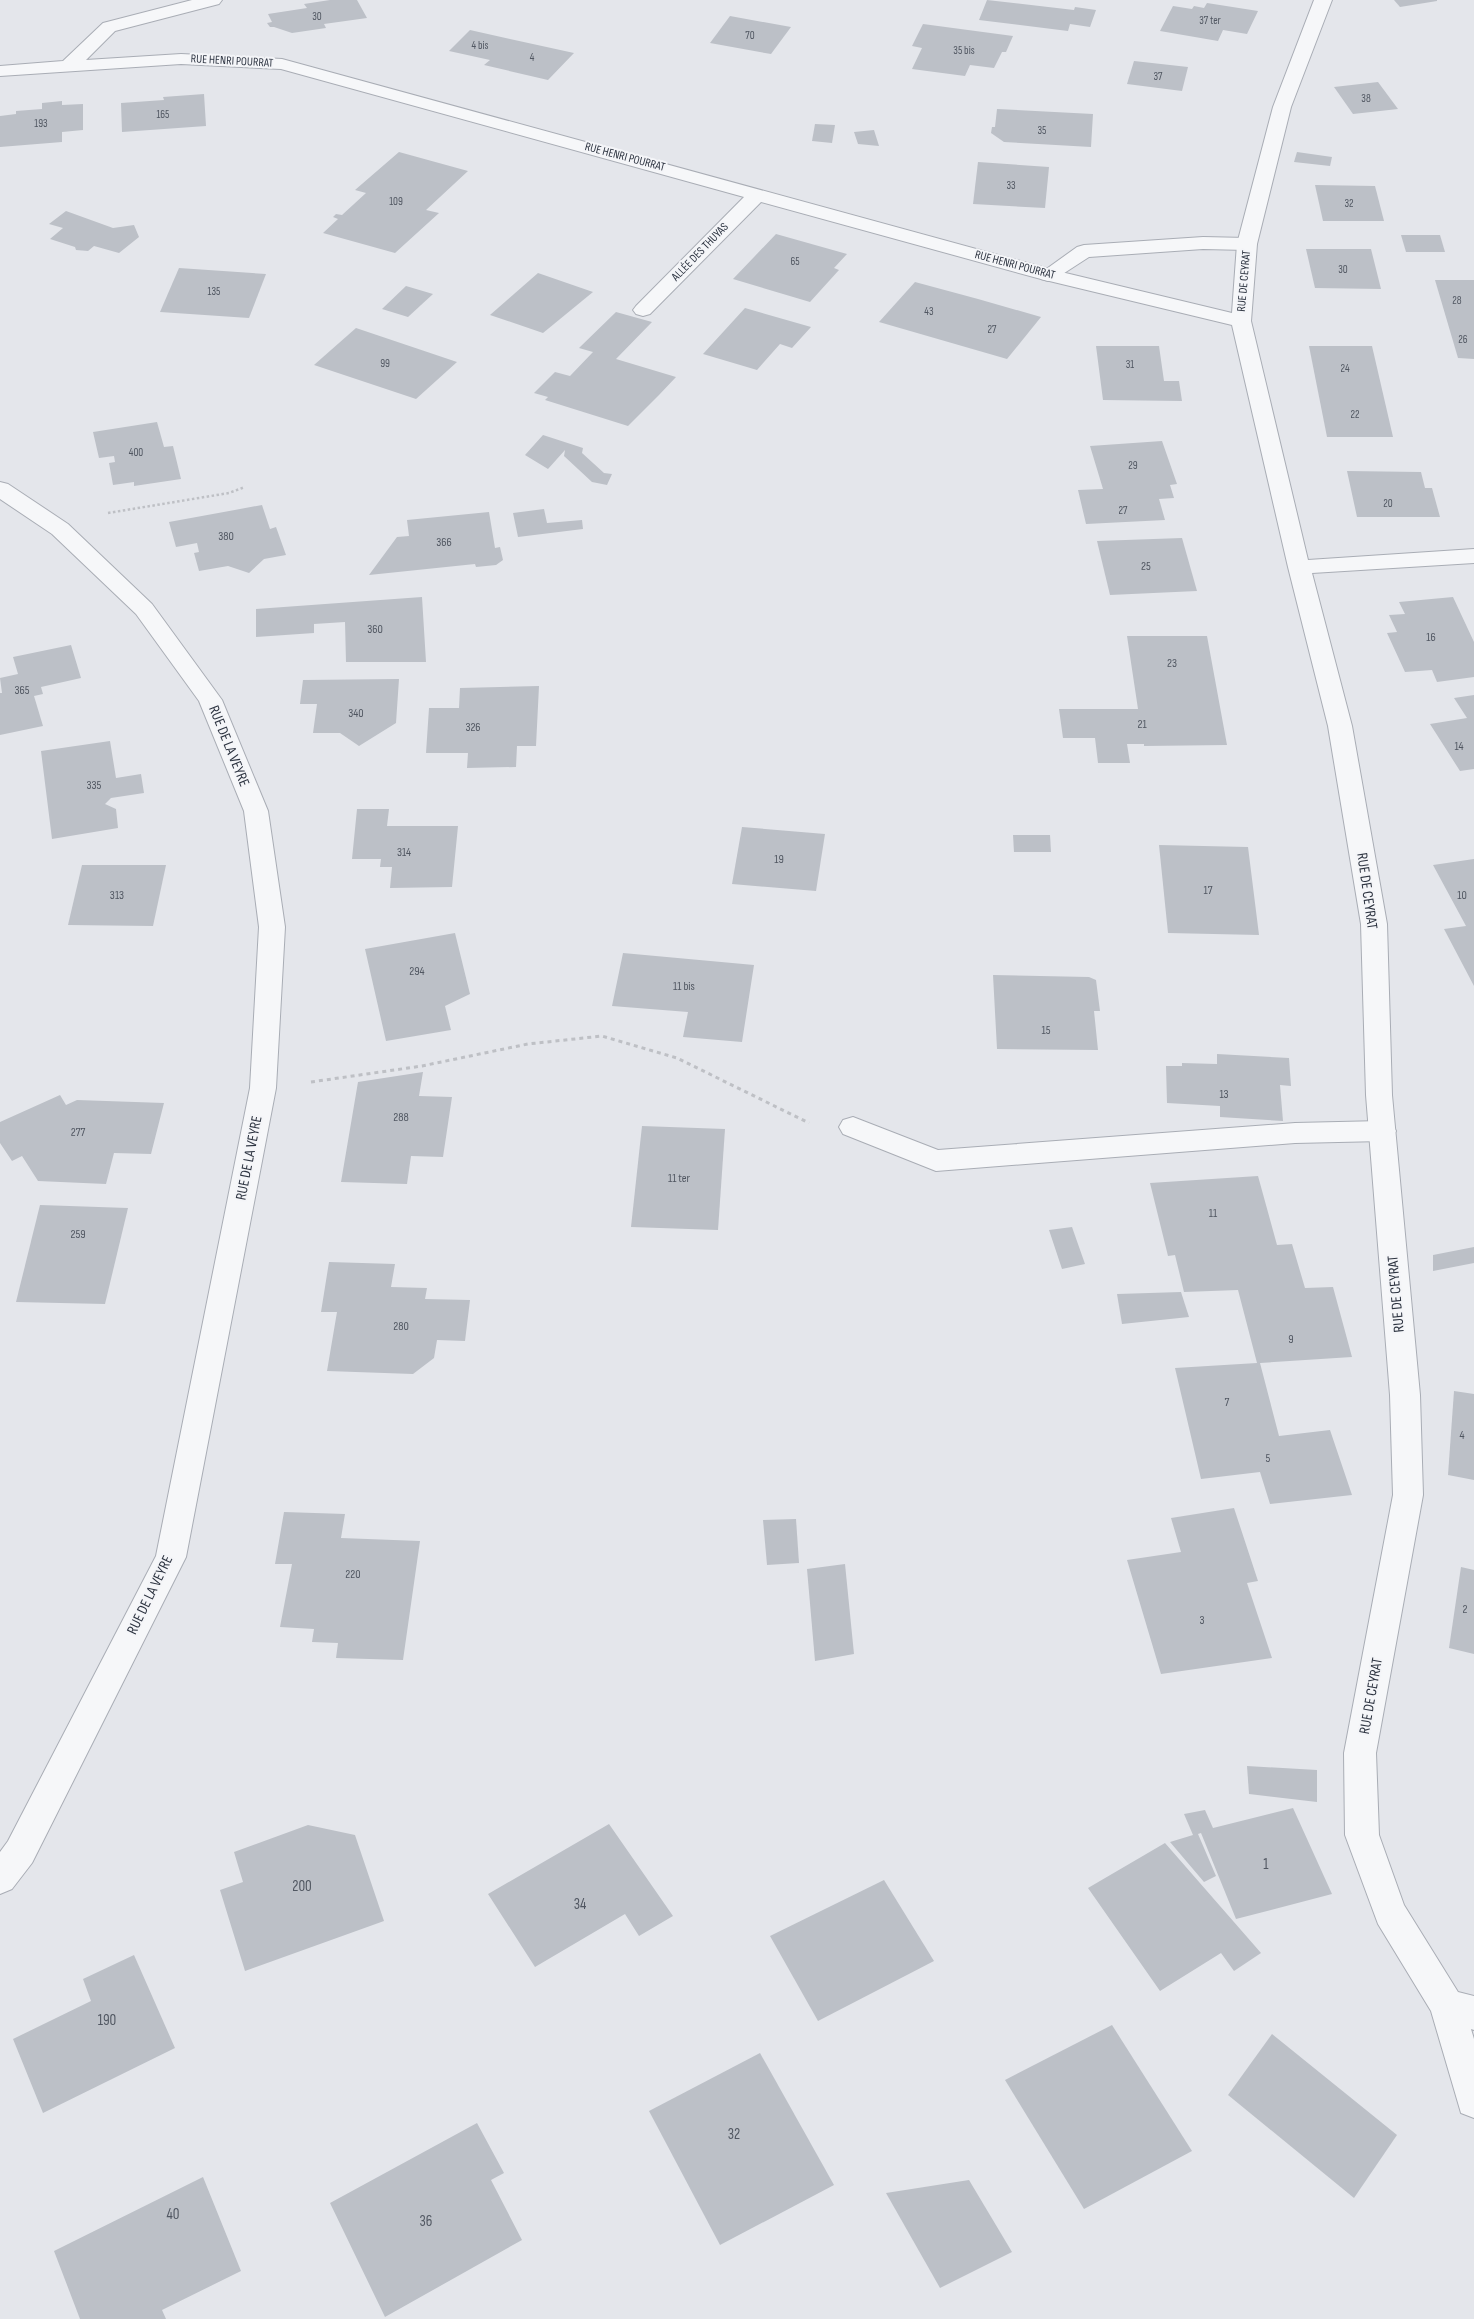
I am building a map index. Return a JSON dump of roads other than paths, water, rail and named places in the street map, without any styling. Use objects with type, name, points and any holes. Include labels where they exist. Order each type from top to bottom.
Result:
[{"type":"street","points":[[69,66],[109,27],[212,0]]},
{"type":"street","name":"RUE DE CEYRAT","points":[[1323,0],[1282,107],[1247,244],[1241,321],[1299,567],[1340,726],[1374,924],[1382,1131],[1405,1395],[1408,1494],[1360,1754],[1362,1835],[1390,1913],[1461,2009],[1474,2101]]},
{"type":"street","name":"RUE HENRI POURRAT","points":[[0,71],[181,59],[282,64],[1048,275],[1241,321]]},
{"type":"street","name":"ALLÉE DES THUYAS","points":[[643,310],[758,194]]},
{"type":"street","points":[[1048,275],[1084,251],[1203,244],[1247,244]]},
{"type":"street","name":"RUE DE LA VEYRE","points":[[0,489],[60,529],[144,609],[210,700],[256,811],[272,927],[263,1088],[171,1557],[20,1852],[0,1878]]},
{"type":"street","points":[[1299,567],[1474,556]]},
{"type":"street","points":[[853,1127],[936,1161],[1295,1133],[1382,1131]]}]
